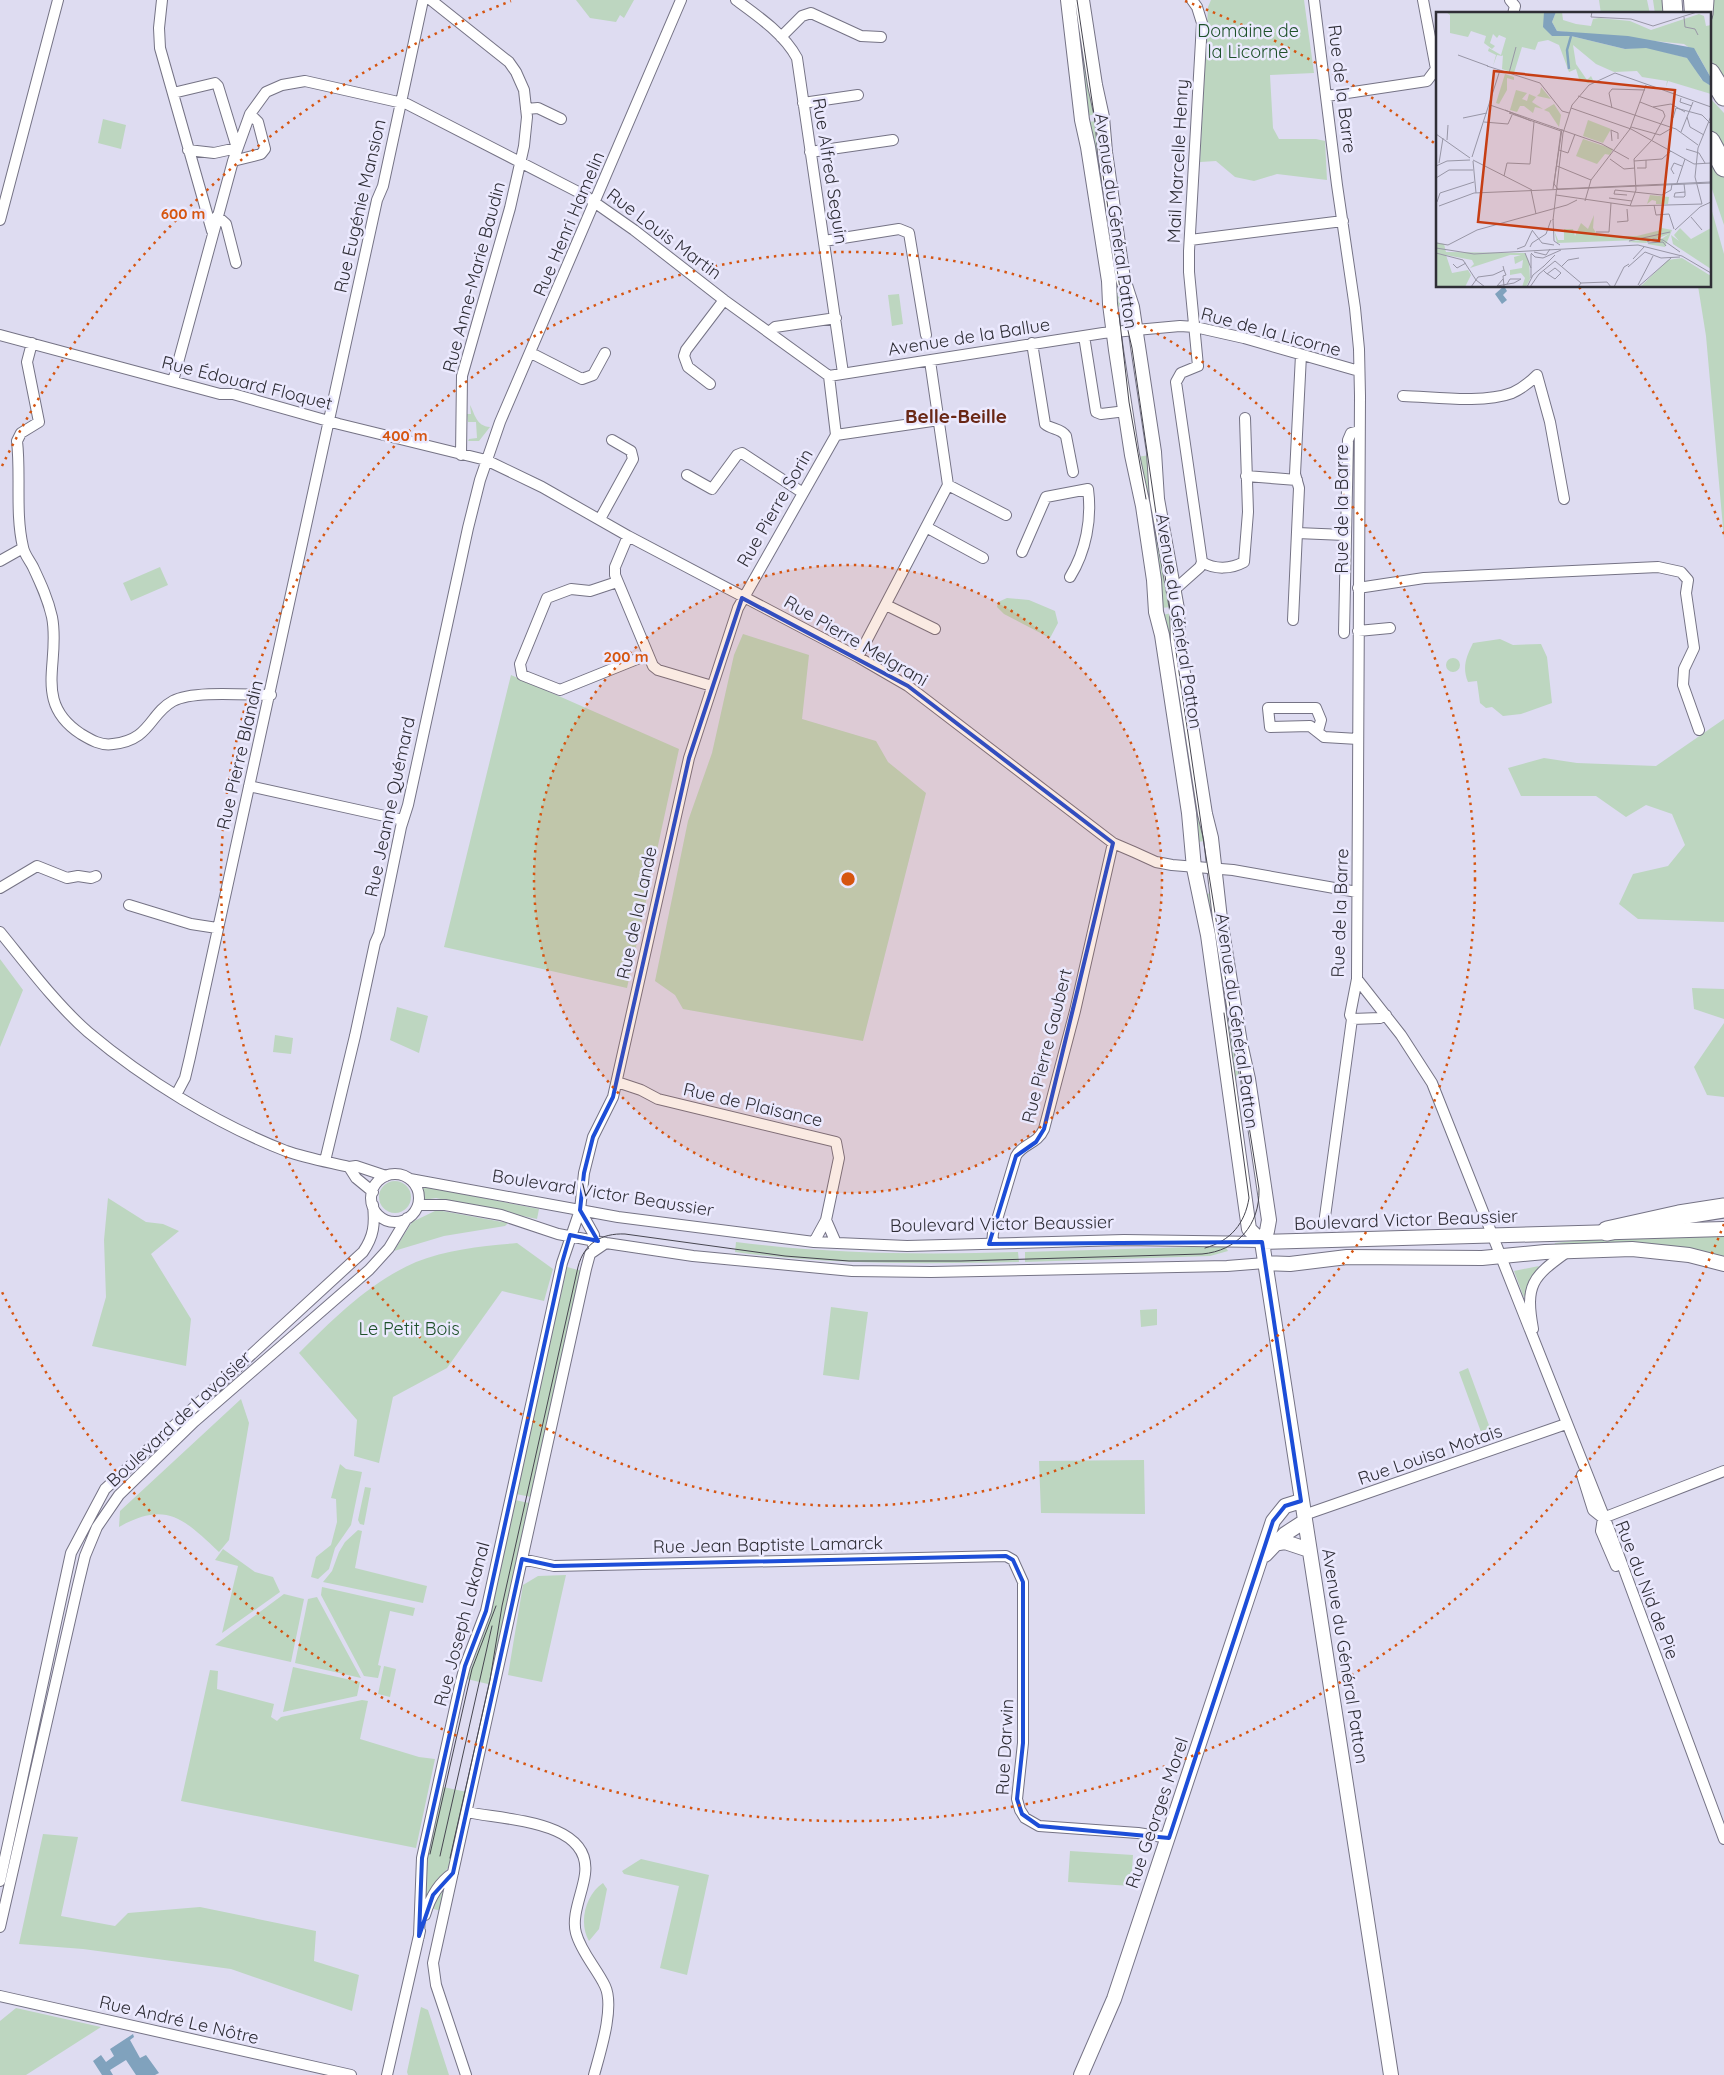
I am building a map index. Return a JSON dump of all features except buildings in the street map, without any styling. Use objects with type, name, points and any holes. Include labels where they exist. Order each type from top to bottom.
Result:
[{"type":"highway","points":[[1712,76],[1724,96]]},
{"type":"highway","points":[[1712,144],[1724,167]]},
{"type":"highway","points":[[1603,1232],[1687,1213],[1724,1208]]},
{"type":"street","points":[[0,220],[58,0]]},
{"type":"street","points":[[162,0],[159,18],[159,38],[188,150],[213,232]]},
{"type":"street","name":"Rue Eugénie Mansion","points":[[330,420],[423,0]]},
{"type":"street","name":"Rue Anne-Marie Baudin","points":[[431,0],[509,62],[524,90],[527,118],[521,163],[462,376],[461,455]]},
{"type":"street","name":"Rue Henri Hamelin","points":[[486,460],[681,0]]},
{"type":"street","name":"Rue Alfred Seguin","points":[[736,0],[782,37],[797,58],[843,374]]},
{"type":"street","name":"Avenue du Général Patton","points":[[1068,0],[1082,120],[1108,271],[1114,331],[1143,506],[1154,580],[1156,612],[1162,635],[1189,813],[1194,868],[1208,935],[1248,1229],[1262,1242]]},
{"type":"street","name":"Avenue du Général Patton","points":[[1082,0],[1094,85],[1102,114],[1104,152],[1124,279],[1154,452],[1157,500],[1200,785],[1216,869],[1220,919],[1240,1043],[1248,1079],[1269,1220],[1262,1242],[1391,2075]]},
{"type":"street","name":"Mail Marcelle Henry","points":[[1192,0],[1197,8],[1202,24],[1189,272],[1198,366],[1181,373],[1176,382],[1202,562]]},
{"type":"street","name":"Rue de la Barre","points":[[1314,0],[1358,329],[1359,371],[1357,979],[1350,1014],[1352,1019],[1324,1224]]},
{"type":"street","points":[[1327,96],[1427,81],[1436,69],[1423,0]]},
{"type":"street","points":[[1510,0],[1515,6],[1514,12]]},
{"type":"street","points":[[782,37],[802,16],[811,13],[861,36],[881,37]]},
{"type":"street","name":"Rue Louis Martin","points":[[173,380],[217,216],[237,148],[250,114],[266,92],[282,85],[299,82],[317,83],[400,102],[595,202],[724,300],[829,376]]},
{"type":"street","points":[[173,93],[215,83],[218,86],[237,148],[214,153],[188,150]]},
{"type":"street","points":[[1712,91],[1724,106]]},
{"type":"street","points":[[803,103],[858,95]]},
{"type":"street","points":[[526,109],[538,108],[561,119]]},
{"type":"street","points":[[233,161],[261,154],[265,148],[258,122],[250,114]]},
{"type":"street","points":[[810,152],[893,140]]},
{"type":"street","points":[[217,216],[226,224],[236,263]]},
{"type":"street","points":[[1190,240],[1343,221]]},
{"type":"street","points":[[824,240],[900,229],[909,233],[926,336]]},
{"type":"street","points":[[710,384],[688,367],[684,356],[686,350],[724,300]]},
{"type":"street","points":[[769,332],[775,327],[836,318]]},
{"type":"street","name":"Rue de la Licorne","points":[[1114,331],[1195,327],[1359,371]]},
{"type":"street","name":"Avenue de la Ballue","points":[[829,376],[1114,331]]},
{"type":"street","name":"Rue Édouard Floquet","points":[[0,335],[220,394],[233,394],[486,460]]},
{"type":"street","points":[[1084,336],[1096,412],[1101,414],[1126,411]]},
{"type":"street","points":[[32,343],[28,362],[39,422],[21,433],[17,441],[23,548],[47,599],[53,620],[54,642],[50,676],[56,707],[70,727],[98,743],[112,745],[136,738],[164,707],[181,698],[270,695]]},
{"type":"street","points":[[1032,343],[1046,424],[1049,428],[1064,432],[1073,472]]},
{"type":"street","points":[[531,353],[582,379],[593,375],[605,353]]},
{"type":"street","points":[[1293,620],[1299,488],[1297,480],[1301,355]]},
{"type":"street","points":[[858,657],[948,485],[930,361]]},
{"type":"street","points":[[1403,396],[1454,398],[1500,396],[1512,393],[1537,375],[1550,422],[1564,499]]},
{"type":"street","points":[[829,376],[836,435],[939,420]]},
{"type":"street","points":[[1172,591],[1202,562],[1211,567],[1236,566],[1244,562],[1248,512],[1245,418]]},
{"type":"street","name":"Rue Pierre Blandin","points":[[176,1095],[185,1078],[190,1057],[330,420]]},
{"type":"street","points":[[1344,633],[1348,440],[1351,433],[1358,430]]},
{"type":"street","name":"Rue Pierre Sorin","points":[[742,598],[836,435]]},
{"type":"street","points":[[600,519],[633,459],[628,449],[612,440]]},
{"type":"street","points":[[687,475],[712,489],[737,455],[742,452],[803,492]]},
{"type":"street","name":"Rue Pierre Melgrani","points":[[486,460],[542,487],[742,598],[858,657],[908,686],[1113,843],[1156,862],[1194,868],[1216,869],[1357,892]]},
{"type":"street","name":"Rue Jeanne Quémard","points":[[325,1161],[408,805],[468,528],[486,460]]},
{"type":"street","points":[[1246,476],[1297,480]]},
{"type":"street","points":[[948,485],[1006,515]]},
{"type":"street","points":[[1022,552],[1046,497],[1088,489],[1090,517],[1081,553],[1070,577]]},
{"type":"street","points":[[926,528],[983,558]]},
{"type":"street","points":[[1297,534],[1345,535]]},
{"type":"street","points":[[628,536],[615,567],[617,582],[647,655],[658,670],[712,686]]},
{"type":"street","points":[[0,560],[23,548]]},
{"type":"street","points":[[1358,588],[1444,577],[1658,567],[1681,572],[1688,580],[1686,593],[1694,648],[1684,669],[1683,685],[1699,730]]},
{"type":"street","points":[[617,582],[590,591],[571,589],[547,598],[520,664],[522,675],[560,690],[647,655]]},
{"type":"street","name":"Rue de la Lande","points":[[570,1235],[580,1210],[584,1173],[593,1137],[614,1097],[673,822],[689,758],[742,598]]},
{"type":"street","points":[[886,604],[935,629]]},
{"type":"street","points":[[1358,631],[1390,628]]},
{"type":"street","points":[[1318,731],[1321,720],[1316,708],[1268,708],[1270,727],[1310,726],[1324,737],[1358,739]]},
{"type":"street","points":[[249,786],[403,820]]},
{"type":"street","name":"Rue Pierre Gaubert","points":[[992,1244],[998,1215],[1018,1152],[1036,1142],[1044,1129],[1072,1020],[1113,843]]},
{"type":"street","points":[[0,888],[37,866],[67,878],[78,876],[91,878],[96,876]]},
{"type":"street","points":[[129,905],[191,924],[217,928]]},
{"type":"street","points":[[0,932],[38,979],[87,1031],[176,1095],[213,1118],[288,1151],[349,1167],[356,1166],[386,1176],[401,1175],[410,1179],[418,1191],[418,1205],[407,1218],[396,1222],[384,1219],[373,1205],[372,1192],[376,1184],[386,1176]]},
{"type":"street","name":"Rue du Nid de Pie","points":[[1357,979],[1386,1016],[1432,1083],[1603,1518],[1601,1532],[1604,1542],[1661,1673],[1724,1839]]},
{"type":"street","points":[[1352,1019],[1386,1016]]},
{"type":"street","name":"Rue de Plaisance","points":[[617,1082],[667,1101],[836,1142],[839,1158],[826,1220],[814,1242]]},
{"type":"street","points":[[349,1167],[356,1178],[372,1192]]},
{"type":"street","name":"Boulevard Victor Beaussier","points":[[410,1179],[580,1210],[814,1242],[907,1246],[1124,1240],[1262,1242],[1724,1229]]},
{"type":"street","name":"Boulevard de Lavoisier","points":[[0,1881],[71,1553],[89,1515],[105,1489],[363,1252],[371,1241],[374,1230],[373,1205]]},
{"type":"street","name":"Boulevard Victor Beaussier","points":[[418,1205],[445,1205],[492,1214],[558,1234],[606,1243],[693,1256],[852,1271],[930,1272],[1227,1266],[1266,1263],[1290,1264],[1346,1257],[1482,1258],[1632,1249],[1672,1252],[1724,1264]]},
{"type":"street","points":[[580,1210],[594,1234],[595,1240]]},
{"type":"street","name":"Boulevard de Lavoisier","points":[[0,1926],[85,1556],[97,1526],[119,1495],[194,1422],[369,1270],[389,1248],[407,1218]]},
{"type":"street","points":[[826,1220],[836,1243]]},
{"type":"street","name":"Boulevard Victor Beaussier","points":[[1499,1256],[1499,1248],[1503,1245],[1576,1238],[1603,1232]]},
{"type":"street","name":"Rue Joseph Lakanal","points":[[419,1936],[422,1858],[465,1666],[486,1611],[551,1311],[570,1235]]},
{"type":"street","name":"Rue Joseph Lakanal","points":[[387,2075],[419,1936],[433,1895],[453,1873],[590,1254],[595,1240]]},
{"type":"street","points":[[590,1254],[606,1243]]},
{"type":"street","name":"Rue du Nid de Pie","points":[[1538,1350],[1528,1304],[1530,1292],[1538,1274],[1567,1252]]},
{"type":"street","name":"Rue Louisa Motais","points":[[1303,1512],[1566,1424]]},
{"type":"street","points":[[1603,1518],[1724,1471]]},
{"type":"street","points":[[1285,1534],[1278,1530],[1273,1521],[1285,1506],[1303,1512]]},
{"type":"street","name":"Rue Georges Morel","points":[[1262,1559],[1273,1544],[1285,1534],[1303,1512]]},
{"type":"street","name":"Rue Georges Morel","points":[[1081,2075],[1114,1999],[1262,1559],[1273,1521]]},
{"type":"street","points":[[1273,1544],[1285,1542],[1309,1550]]},
{"type":"street","name":"Rue Jean Baptiste Lamarck","points":[[522,1559],[554,1566],[1001,1555],[1013,1560]]},
{"type":"street","name":"Rue Darwin","points":[[1013,1560],[1023,1582],[1024,1743],[1017,1800],[1022,1814],[1030,1823],[1040,1826],[1138,1833],[1169,1838]]},
{"type":"street","points":[[467,1812],[556,1830],[573,1840],[581,1849],[585,1860],[586,1872],[575,1928],[578,1940],[606,1988],[609,1998],[605,2030],[594,2075]]},
{"type":"street","points":[[453,1873],[432,1971],[466,2075]]},
{"type":"street","name":"Rue André Le Nôtre","points":[[0,1996],[351,2075]]},
{"type":"highlighted area","points":[[742,598],[908,686],[1113,843],[1044,1129],[1036,1142],[1016,1156],[989,1244],[1262,1242],[1301,1501],[1285,1506],[1273,1521],[1169,1838],[1039,1826],[1022,1814],[1017,1799],[1023,1743],[1023,1582],[1013,1560],[1006,1556],[554,1566],[522,1559],[453,1873],[433,1895],[419,1936],[422,1858],[465,1666],[486,1611],[562,1263],[570,1235],[598,1241],[580,1210],[584,1173],[593,1137],[613,1097],[689,758]]},
{"type":"green space","points":[[576,0],[634,0],[624,18],[620,15],[616,22],[590,18]]},
{"type":"green space","points":[[1069,0],[1079,0],[1096,114],[1087,116]]},
{"type":"green space","name":"Domaine de la Licorne","points":[[1211,0],[1304,0],[1314,73],[1270,75],[1273,128],[1279,139],[1316,139],[1325,141],[1327,180],[1277,174],[1254,181],[1235,177],[1216,161],[1200,162],[1208,7]]},
{"type":"green space","points":[[1599,0],[1647,0],[1650,12],[1601,12]]},
{"type":"green space","points":[[1653,0],[1666,0],[1668,12],[1655,12]]},
{"type":"green space","points":[[1708,0],[1724,0],[1724,88],[1718,78],[1712,60],[1712,12],[1709,12]]},
{"type":"green space","points":[[1712,100],[1724,113],[1724,161],[1712,140]]},
{"type":"green space","points":[[103,119],[126,125],[121,149],[98,143]]},
{"type":"green space","points":[[1097,121],[1125,306],[1116,307],[1088,122]]},
{"type":"green space","points":[[1712,155],[1724,178],[1724,225],[1712,189]]},
{"type":"green space","points":[[1712,211],[1724,254],[1724,539],[1706,336],[1698,288],[1712,288]]},
{"type":"green space","points":[[899,294],[903,324],[892,326],[888,295]]},
{"type":"green space","points":[[470,405],[479,422],[490,427],[479,441],[468,441],[469,439],[477,438],[476,422],[468,422],[467,414],[471,414]]},
{"type":"green space","points":[[1151,455],[1171,607],[1161,608],[1136,457]]},
{"type":"green space","points":[[160,567],[168,585],[131,601],[123,583]]},
{"type":"green space","points":[[1007,598],[1029,600],[1055,611],[1058,623],[1050,638],[1004,614],[997,607],[998,602]]},
{"type":"green space","points":[[1172,613],[1206,841],[1196,842],[1162,615]]},
{"type":"green space","points":[[743,634],[809,655],[802,719],[876,741],[888,762],[926,793],[863,1041],[683,1009],[675,995],[655,981],[688,821],[712,753],[734,655]]},
{"type":"green space","points":[[1500,639],[1513,645],[1541,644],[1547,657],[1552,703],[1521,714],[1503,716],[1492,707],[1486,708],[1480,703],[1477,681],[1468,682],[1466,677],[1465,667],[1467,658],[1473,643]]},
{"type":"green space","points":[[1450,658],[1456,658],[1460,665],[1456,672],[1450,672],[1446,668],[1446,662]]},
{"type":"green space","points":[[511,675],[679,749],[627,988],[444,947]]},
{"type":"green space","points":[[1724,719],[1724,922],[1638,919],[1619,904],[1633,874],[1668,866],[1685,845],[1672,814],[1646,805],[1626,817],[1596,796],[1521,796],[1508,768],[1544,758],[1577,763],[1656,766]]},
{"type":"green space","points":[[1214,893],[1244,1078],[1230,1080],[1204,894]]},
{"type":"green space","points":[[0,959],[23,990],[0,1047]]},
{"type":"green space","points":[[1692,988],[1724,989],[1724,1019],[1694,1009]]},
{"type":"green space","points":[[397,1007],[428,1016],[419,1053],[390,1040]]},
{"type":"green space","points":[[1724,1023],[1724,1097],[1707,1095],[1694,1067]]},
{"type":"green space","points":[[275,1035],[293,1038],[291,1054],[273,1052]]},
{"type":"green space","points":[[395,1181],[401,1182],[406,1186],[410,1191],[410,1203],[406,1208],[401,1212],[395,1213],[389,1212],[384,1208],[380,1203],[379,1197],[380,1191],[384,1186],[389,1182]]},
{"type":"green space","points":[[421,1186],[539,1209],[537,1219],[436,1198],[424,1200]]},
{"type":"green space","points":[[108,1198],[146,1222],[163,1224],[179,1231],[151,1254],[191,1319],[186,1366],[92,1346],[106,1297],[104,1240]]},
{"type":"green space","points":[[437,1210],[508,1223],[505,1226],[444,1236],[394,1251],[412,1222]]},
{"type":"green space","points":[[1724,1233],[1724,1259],[1554,1246],[1555,1243],[1602,1238]]},
{"type":"green space","points":[[736,1242],[877,1253],[1018,1252],[1019,1262],[912,1263],[806,1259],[735,1252]]},
{"type":"green space","name":"Le Petit Bois","points":[[517,1243],[553,1269],[544,1301],[502,1291],[447,1368],[393,1397],[379,1463],[354,1456],[357,1420],[299,1353],[353,1302],[399,1270],[416,1262],[453,1251]]},
{"type":"green space","points":[[1225,1246],[1228,1251],[1210,1256],[1025,1262],[1025,1252]]},
{"type":"green space","points":[[1539,1266],[1531,1279],[1524,1298],[1514,1271]]},
{"type":"green space","points":[[567,1267],[582,1271],[531,1497],[516,1494]]},
{"type":"green space","points":[[831,1307],[868,1312],[859,1380],[823,1375]]},
{"type":"green space","points":[[1157,1309],[1157,1325],[1141,1327],[1140,1310]]},
{"type":"green space","points":[[1468,1368],[1490,1428],[1481,1432],[1459,1372]]},
{"type":"green space","points":[[241,1399],[249,1423],[229,1540],[219,1552],[195,1530],[173,1517],[149,1515],[119,1527],[120,1511]]},
{"type":"green space","points":[[1144,1460],[1145,1514],[1041,1513],[1039,1461]]},
{"type":"green space","points":[[340,1464],[346,1469],[362,1472],[351,1525],[335,1548],[329,1569],[318,1579],[311,1577],[316,1557],[331,1545],[337,1522],[336,1499],[331,1498]]},
{"type":"green space","points":[[365,1487],[371,1488],[364,1525],[360,1524],[358,1520]]},
{"type":"green space","points":[[515,1500],[529,1503],[497,1648],[492,1685],[467,1679],[487,1624]]},
{"type":"green space","points":[[358,1530],[362,1531],[355,1568],[427,1586],[423,1603],[323,1582],[332,1571],[345,1542]]},
{"type":"green space","points":[[223,1549],[255,1572],[273,1577],[280,1592],[222,1633],[238,1566],[215,1560]]},
{"type":"green space","points":[[566,1575],[542,1682],[508,1675],[523,1585],[538,1576]]},
{"type":"green space","points":[[322,1587],[415,1608],[413,1616],[390,1611],[378,1665],[381,1666],[378,1678],[364,1676],[321,1595]]},
{"type":"green space","points":[[284,1594],[304,1599],[291,1662],[215,1645]]},
{"type":"green space","points":[[317,1597],[361,1678],[295,1663],[308,1599]]},
{"type":"green space","points":[[384,1666],[396,1669],[390,1697],[378,1694]]},
{"type":"green space","points":[[293,1667],[360,1682],[357,1696],[283,1712]]},
{"type":"green space","points":[[210,1670],[218,1671],[217,1689],[274,1704],[271,1717],[277,1721],[281,1717],[362,1700],[368,1701],[360,1739],[419,1757],[435,1759],[416,1848],[181,1801]]},
{"type":"green space","points":[[443,1787],[467,1792],[452,1862],[426,1899],[425,1869]]},
{"type":"green space","points":[[43,1834],[78,1837],[61,1916],[115,1926],[128,1913],[200,1907],[316,1931],[314,1961],[359,1975],[352,2011],[231,1969],[83,1949],[19,1944]]},
{"type":"green space","points":[[1070,1851],[1133,1855],[1131,1886],[1068,1882]]},
{"type":"green space","points":[[641,1859],[709,1875],[687,1975],[660,1968],[679,1886],[624,1874],[622,1871]]},
{"type":"green space","points":[[603,1883],[607,1889],[599,1929],[589,1941],[584,1925],[584,1917],[588,1901]]},
{"type":"green space","points":[[446,1884],[441,1911],[430,1908]]},
{"type":"green space","points":[[421,2007],[428,2010],[449,2075],[408,2075],[407,2072]]},
{"type":"green space","points":[[16,2008],[101,2027],[26,2075],[0,2075],[0,2021]]},
{"type":"water","points":[[1502,288],[1505,288],[1507,291],[1503,295],[1507,300],[1502,304],[1495,294]]},
{"type":"water","points":[[133,2034],[134,2037],[130,2040],[140,2058],[146,2055],[159,2073],[155,2075],[136,2075],[126,2060],[110,2070],[113,2075],[102,2075],[93,2061],[101,2055],[106,2062],[114,2056],[110,2049]]},
{"type":"tram line","points":[[450,1858],[490,1680],[502,1606],[578,1267],[585,1252],[595,1241],[609,1235],[625,1234],[785,1256],[849,1261],[961,1261],[1202,1254],[1215,1252],[1236,1242],[1251,1225],[1255,1214],[1259,1189],[1204,844],[1132,348],[1123,309],[1077,0]]},
{"type":"tram line","points":[[1119,314],[1129,402],[1146,499]]},
{"type":"tram line","points":[[1205,1248],[1222,1241],[1235,1230],[1244,1215],[1249,1198],[1224,1013]]},
{"type":"tram line","points":[[430,1854],[472,1669],[496,1606]]},
{"type":"tram line","points":[[440,1856],[492,1626]]},
{"type":"district","name":"Belle-Beille","points":[[956,416]]}]
